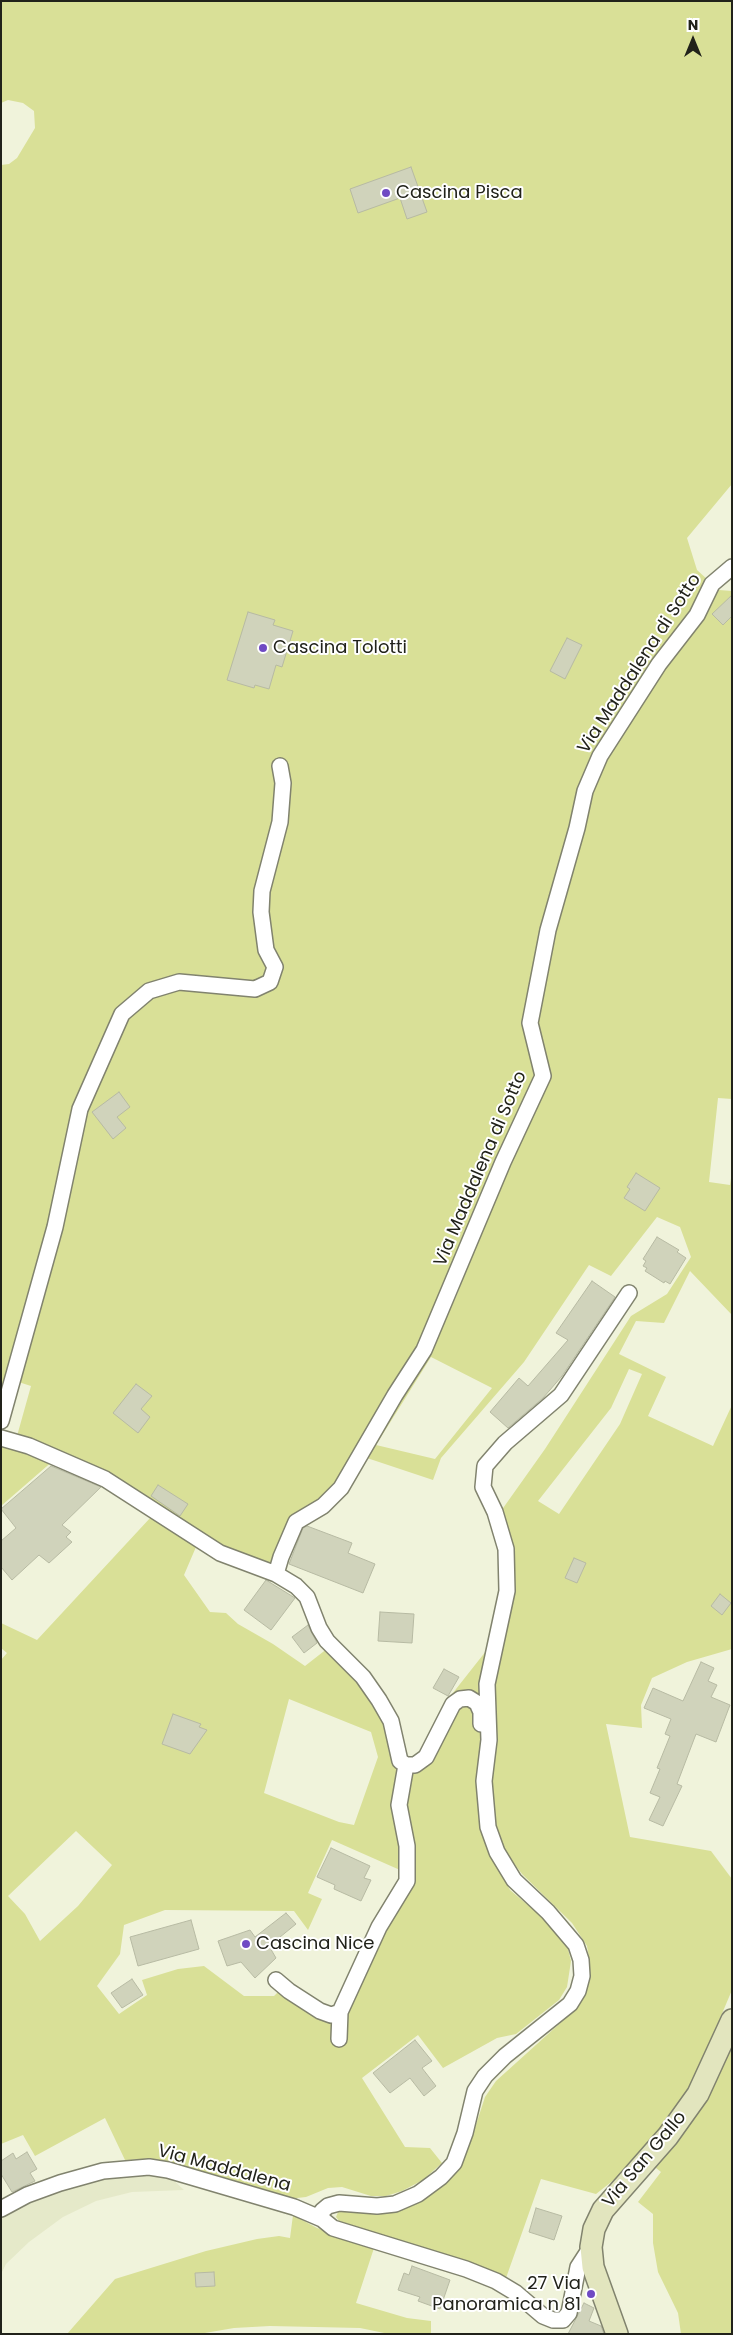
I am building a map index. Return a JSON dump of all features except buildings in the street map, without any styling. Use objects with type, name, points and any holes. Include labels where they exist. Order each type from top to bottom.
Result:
[{"type":"street","name":"Via Maddalena di Sotto","points":[[276,1574],[280,1558],[296,1522],[323,1506],[341,1488],[395,1394],[424,1350],[504,1162],[543,1076],[530,1023],[548,930],[577,828],[585,791],[600,756],[659,664],[697,615],[712,584],[732,567]]},
{"type":"street","points":[[1,1421],[55,1227],[80,1109],[122,1014],[149,991],[179,982],[255,989],[270,982],[275,967],[266,950],[261,912],[262,891],[280,822],[283,782],[280,766]]},
{"type":"street","points":[[322,2219],[322,2211],[328,2206],[340,2203],[377,2206],[395,2204],[418,2194],[441,2178],[454,2162],[465,2133],[476,2091],[485,2076],[505,2056],[570,2004],[578,1991],[582,1976],[581,1960],[576,1945],[548,1912],[514,1880],[497,1852],[488,1827],[484,1780],[489,1740],[487,1684],[508,1591],[506,1549],[495,1512],[483,1487],[485,1466],[505,1443],[561,1395],[629,1293]]},
{"type":"street","points":[[1,1438],[45,1452],[104,1479],[220,1554],[276,1574],[296,1586],[307,1597],[319,1628],[327,1641],[363,1677],[379,1700],[391,1721],[400,1761],[406,1765],[415,1765],[426,1757],[453,1704],[489,1675]]},
{"type":"street","points":[[460,1699],[470,1698],[478,1703],[481,1712],[485,1763]]},
{"type":"street","points":[[340,2039],[340,2012],[379,1927],[407,1881],[407,1846],[399,1805],[406,1765]]},
{"type":"street","points":[[276,1980],[289,1991],[320,2011],[331,2015],[340,2012]]},
{"type":"street","name":"Via San Gallo","points":[[617,2334],[593,2267],[591,2247],[594,2229],[603,2210],[668,2136],[698,2094],[732,2020]]},
{"type":"street","name":"Via Maddalena","points":[[1,2209],[27,2195],[86,2175],[118,2169],[149,2167],[168,2170],[294,2207],[322,2219],[333,2228],[496,2280],[516,2293],[544,2316],[553,2320],[563,2320],[569,2313],[578,2266],[591,2247]]},
{"type":"shaded area","points":[[144,2174],[170,2177],[184,2190],[132,2192],[96,2201],[63,2217],[29,2242],[6,2264],[1,2274],[1,2215],[31,2199],[106,2176]]},
{"type":"green space","points":[[1,1],[732,1],[732,484],[687,538],[697,570],[719,590],[732,591],[732,1099],[718,1098],[709,1182],[730,1185],[732,1171],[732,1315],[690,1271],[664,1323],[636,1321],[619,1354],[666,1377],[648,1416],[713,1446],[732,1405],[732,1649],[687,1662],[652,1678],[641,1705],[642,1728],[606,1724],[630,1837],[711,1851],[732,1879],[732,1990],[696,2075],[654,2144],[643,2157],[596,2194],[541,2179],[506,2278],[468,2262],[340,2222],[336,2217],[338,2212],[346,2210],[395,2208],[420,2201],[442,2186],[457,2168],[472,2137],[485,2097],[496,2081],[578,2007],[586,1994],[590,1964],[587,1946],[572,1923],[522,1874],[503,1849],[481,1827],[491,1854],[510,1890],[542,1917],[561,1938],[568,1949],[571,1961],[567,1987],[559,2000],[516,2034],[497,2038],[443,2068],[418,2035],[362,2078],[405,2147],[430,2148],[442,2163],[423,2180],[402,2191],[386,2196],[371,2196],[342,2187],[328,2188],[306,2197],[288,2199],[155,2159],[125,2160],[105,2118],[35,2156],[23,2135],[1,2144],[1,1660],[7,1653],[1,1648],[1,1623],[37,1640],[151,1517],[196,1547],[184,1575],[210,1612],[226,1613],[238,1624],[273,1644],[305,1666],[328,1648],[360,1678],[382,1715],[388,1733],[389,1754],[402,1750],[405,1758],[412,1759],[419,1756],[445,1703],[486,1651],[488,1639],[500,1642],[501,1511],[545,1449],[631,1316],[667,1294],[691,1257],[680,1227],[657,1217],[611,1276],[589,1265],[524,1362],[441,1458],[433,1480],[364,1457],[431,1348],[456,1297],[542,1078],[445,1293],[417,1348],[330,1492],[270,1566],[202,1536],[144,1494],[102,1470],[17,1436],[31,1386],[6,1378],[1,1401],[1,165],[9,164],[17,158],[35,128],[34,111],[23,103],[8,100],[1,103]],"holes":[[[431,1357],[492,1388],[435,1459],[376,1445]],[[629,1369],[642,1374],[620,1424],[559,1514],[538,1501],[611,1408]],[[289,1699],[371,1732],[378,1757],[354,1825],[339,1822],[264,1793]],[[409,1825],[416,1864],[412,1888],[376,1947],[348,2013],[345,2042],[333,2025],[280,1990],[274,1996],[244,1996],[204,1966],[178,1969],[142,1980],[147,1995],[119,2014],[97,1986],[120,1954],[124,1925],[165,1910],[294,1911],[308,1930],[322,1899],[308,1893],[332,1840],[400,1870]],[[76,1831],[112,1865],[78,1906],[40,1941],[25,1914],[8,1896]]]},
{"type":"green space","points":[[1,1445],[54,1460],[1,1506]]},
{"type":"green space","points":[[732,2044],[732,2334],[681,2334],[678,2313],[658,2272],[653,2243],[653,2214],[638,2202],[661,2172],[651,2164]]},
{"type":"green space","points":[[293,2215],[317,2228],[374,2248],[356,2303],[407,2318],[431,2321],[431,2334],[389,2334],[360,2328],[270,2326],[234,2328],[199,2334],[67,2334],[115,2279],[206,2251],[257,2239],[279,2236],[290,2238]]},
{"type":"place","name":"Cascina Pisca","points":[[386,193]]},
{"type":"place","name":"Cascina Tolotti","points":[[263,648]]},
{"type":"place","name":"Cascina Nice","points":[[246,1944]]},
{"type":"place","name":"27 Via Panoramica n 81","points":[[591,2294]]}]
